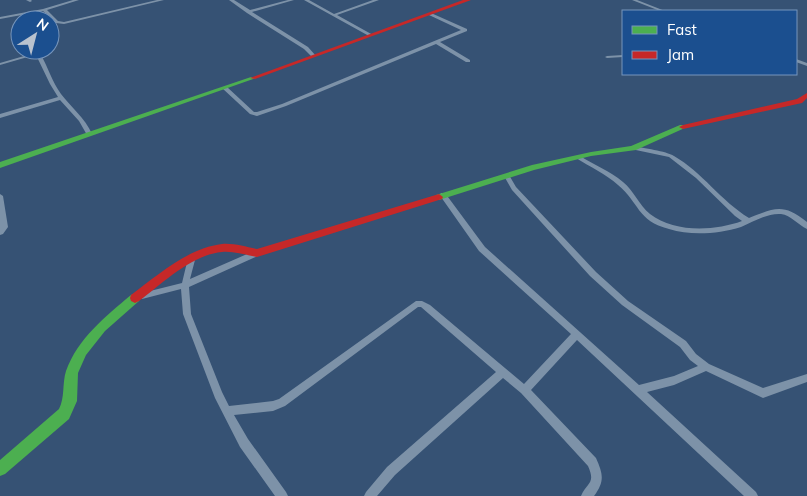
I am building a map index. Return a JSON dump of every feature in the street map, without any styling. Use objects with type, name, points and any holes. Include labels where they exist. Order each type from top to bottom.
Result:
[{"type":"street","points":[[44,10],[78,0]]},
{"type":"street","points":[[60,22],[162,0]]},
{"type":"street","points":[[231,0],[306,48],[314,56]]},
{"type":"street","points":[[248,12],[292,0]]},
{"type":"street","points":[[306,0],[371,35]]},
{"type":"street","points":[[334,15],[377,0]]},
{"type":"street","points":[[0,165],[225,88],[468,0]]},
{"type":"street","points":[[634,0],[660,10]]},
{"type":"street","points":[[225,88],[252,113],[257,114],[438,43],[465,30],[430,14]]},
{"type":"street","points":[[438,43],[468,61]]},
{"type":"street","points":[[0,64],[31,55],[38,55],[62,98],[87,127],[89,134]]},
{"type":"street","points":[[607,57],[622,56]]},
{"type":"street","points":[[137,297],[185,286],[258,253],[532,168],[578,157],[633,148],[683,127],[799,101],[807,95]]},
{"type":"street","points":[[0,116],[62,98]]},
{"type":"street","points":[[633,148],[671,156],[698,177],[737,214],[748,221]]},
{"type":"street","points":[[578,157],[618,180],[628,189],[647,216],[663,226],[673,229],[734,227],[778,210],[787,211],[807,226]]},
{"type":"street","points":[[507,176],[514,188],[593,274],[625,303],[683,344],[693,357],[706,367],[763,393],[807,378]]},
{"type":"street","points":[[443,195],[482,249],[578,334],[752,496]]},
{"type":"street","points":[[0,196],[4,227],[0,232]]},
{"type":"street","points":[[0,469],[64,414],[70,406],[73,369],[82,351],[92,337],[117,312],[191,260],[212,250],[228,247],[258,253]]},
{"type":"street","points":[[191,260],[190,272],[185,286],[187,314],[218,395],[244,443],[282,496]]},
{"type":"street","points":[[227,411],[267,407],[282,403],[416,304],[422,304],[524,390],[592,462],[598,475],[596,486],[587,496]]},
{"type":"street","points":[[524,390],[578,334]]},
{"type":"street","points":[[638,390],[674,380],[706,367]]},
{"type":"street","points":[[370,496],[391,471],[503,372]]},
{"type":"traffic: fast","points":[[0,165],[253,78]]},
{"type":"traffic: fast","points":[[439,197],[532,168],[591,154],[633,148],[683,127]]},
{"type":"traffic: fast","points":[[0,469],[64,414],[70,401],[72,373],[81,352],[101,327],[135,298]]},
{"type":"traffic: jam","points":[[253,78],[468,0]]},
{"type":"traffic: jam","points":[[683,127],[799,101],[807,95]]},
{"type":"traffic: jam","points":[[135,298],[188,260],[211,250],[231,248],[257,253],[439,197]]}]
